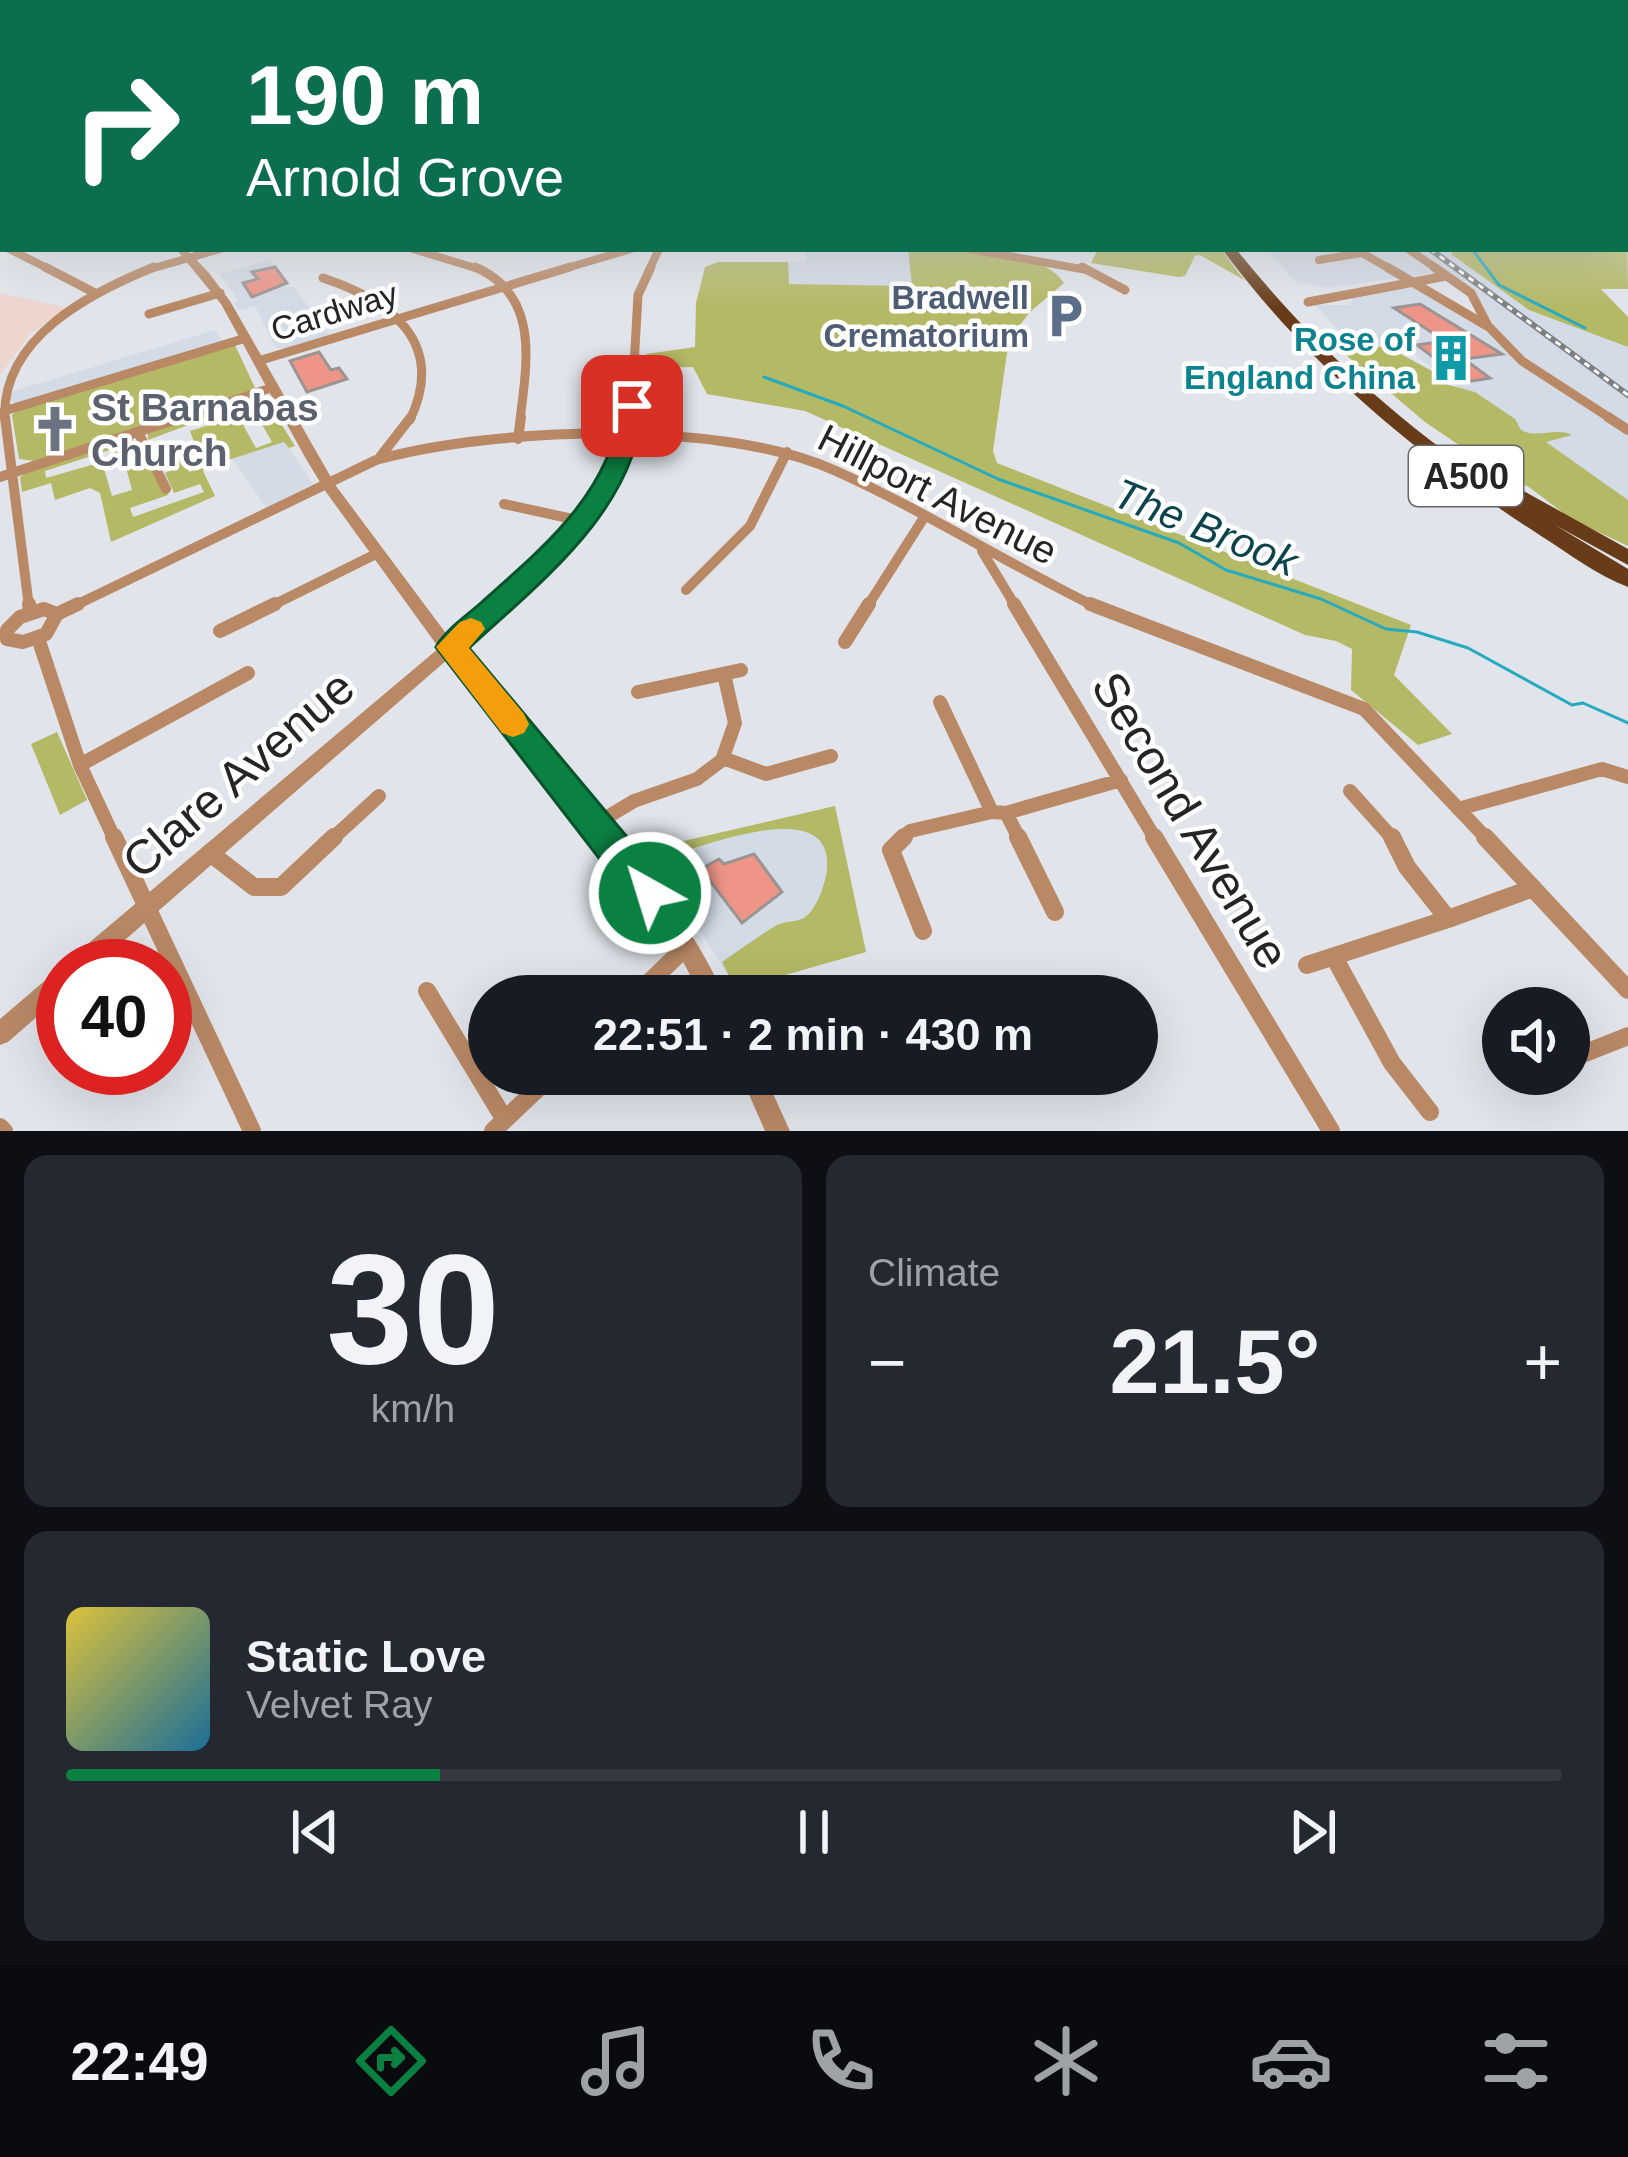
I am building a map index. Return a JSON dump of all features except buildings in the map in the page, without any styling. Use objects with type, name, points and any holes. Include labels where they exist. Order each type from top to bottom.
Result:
[{"type":"highway","name":"A500","points":[[1231,252],[1275,311],[1367,402],[1530,522],[1628,583]]},
{"type":"highway","name":"A500","points":[[1244,252],[1331,356],[1481,475],[1628,562]]},
{"type":"street","points":[[12,252],[98,294]]},
{"type":"street","points":[[424,252],[467,263],[510,285],[522,307],[525,332],[518,439]]},
{"type":"street","name":"Cardway","points":[[258,361],[621,252]]},
{"type":"street","points":[[451,647],[560,548],[608,482],[629,434],[634,314],[658,252]]},
{"type":"street","points":[[989,252],[1079,266],[1125,290]]},
{"type":"street","points":[[1319,260],[1354,252]]},
{"type":"street","points":[[1360,252],[1488,326],[1522,361],[1628,430]]},
{"type":"street","points":[[1412,252],[1476,298],[1488,326]]},
{"type":"street","points":[[30,613],[6,474],[2,411],[8,379],[29,348],[58,321],[98,294],[185,253],[220,293],[327,484],[687,946],[702,975]]},
{"type":"street","points":[[1308,302],[1447,276]]},
{"type":"street","points":[[323,278],[361,293],[400,319],[413,346],[421,386],[416,412],[402,440],[376,460]]},
{"type":"street","points":[[149,314],[220,293]]},
{"type":"street","points":[[2,411],[246,338]]},
{"type":"street","points":[[6,474],[271,388]]},
{"type":"street","points":[[138,432],[166,489]]},
{"type":"street","name":"Hillport Avenue","points":[[57,614],[376,460],[416,449],[629,434],[724,438],[787,452],[844,474],[981,550],[1115,615],[1364,709],[1458,809]]},
{"type":"street","points":[[402,440],[404,446],[416,449]]},
{"type":"street","points":[[686,590],[750,526],[787,452]]},
{"type":"street","points":[[505,504],[582,521]]},
{"type":"street","points":[[845,642],[922,519]]},
{"type":"street","name":"Second Avenue","points":[[981,550],[1331,1131]]},
{"type":"street","points":[[220,631],[378,554]]},
{"type":"street","points":[[1009,595],[1035,577]]},
{"type":"street","points":[[44,609],[57,614],[55,624],[38,638],[5,639],[30,613],[44,609]]},
{"type":"street","points":[[38,638],[80,765],[253,1131]]},
{"type":"street","name":"Clare Avenue","points":[[111,939],[451,647]]},
{"type":"street","points":[[594,825],[628,803],[698,781],[723,758],[735,723],[733,672],[638,692]]},
{"type":"street","points":[[80,765],[248,673]]},
{"type":"street","points":[[940,702],[1055,912]]},
{"type":"street","points":[[723,758],[766,774],[831,756]]},
{"type":"street","points":[[1628,777],[1602,770],[1458,809],[1628,990]]},
{"type":"street","points":[[924,920],[891,850],[910,831],[1121,780]]},
{"type":"street","points":[[1350,791],[1388,829],[1407,867],[1448,919]]},
{"type":"street","points":[[210,853],[254,887],[281,887],[379,796]]},
{"type":"street","points":[[1307,965],[1533,888]]},
{"type":"street","points":[[657,975],[687,946]]},
{"type":"street","points":[[1334,956],[1391,1063],[1430,1112]]},
{"type":"street","points":[[427,991],[499,1125],[531,1095]]},
{"type":"street","points":[[0,1034],[36,1003]]},
{"type":"street","points":[[1590,1050],[1628,1036]]},
{"type":"street","points":[[762,1095],[778,1131]]},
{"type":"shaded area","points":[[806,252],[908,252],[913,286],[788,284],[788,262],[806,261]]},
{"type":"shaded area","points":[[1270,252],[1408,252],[1436,273],[1327,288],[1295,282]]},
{"type":"shaded area","points":[[1416,252],[1465,252],[1529,310],[1628,347],[1628,426],[1523,358],[1494,329],[1473,290]]},
{"type":"shaded area","points":[[269,260],[281,274],[275,275],[287,283],[276,287],[294,287],[330,336],[284,349],[275,347],[255,306],[239,310],[234,303],[239,301],[219,274]]},
{"type":"shaded area","points":[[1413,288],[1482,327],[1512,357],[1628,434],[1628,510],[1399,344],[1357,350],[1315,305],[1351,305],[1352,297]]},
{"type":"shaded area","points":[[0,293],[68,308],[30,334],[0,375]]},
{"type":"shaded area","points":[[215,330],[224,343],[19,404],[7,400],[7,393]]},
{"type":"shaded area","points":[[285,442],[313,484],[266,507],[232,459]]},
{"type":"shaded area","points":[[835,806],[866,952],[785,975],[727,975],[649,849]]},
{"type":"green space","points":[[908,252],[1015,256],[1052,271],[1064,283],[1030,312],[1009,339],[993,451],[997,463],[1411,625],[1394,675],[1452,734],[1418,745],[1351,690],[1352,649],[1336,641],[1305,635],[805,411],[707,394],[693,367],[648,368],[646,354],[695,347],[696,303],[705,267],[718,262],[788,262],[789,284],[912,286]]},
{"type":"green space","points":[[1096,252],[1223,252],[1244,280],[1200,255],[1185,276],[1179,277],[1091,263]]},
{"type":"green space","points":[[1627,252],[1628,289],[1601,289],[1628,317],[1628,347],[1529,310],[1451,254]]},
{"type":"green space","points":[[1350,343],[1358,350],[1398,344],[1405,349],[1397,352],[1432,371],[1445,384],[1475,392],[1515,419],[1521,430],[1572,435],[1546,442],[1628,500],[1628,546],[1571,519],[1425,422],[1333,344]]},
{"type":"green space","points":[[235,345],[256,390],[35,461],[19,459],[12,415],[17,410]]},
{"type":"green space","points":[[264,396],[295,446],[289,448],[284,442],[207,467],[203,471],[215,496],[111,542],[100,493],[90,488],[55,500],[51,483],[22,492],[20,477],[30,470],[132,438],[168,495],[130,508],[133,517],[204,492],[200,484],[174,493],[165,473],[176,468],[164,445],[175,441],[189,472],[203,467],[190,431],[238,416],[256,448],[272,442],[256,414],[246,417],[239,406],[148,440],[148,433]],"holes":[[[110,450],[115,462],[124,460],[132,490],[112,496],[102,462],[46,478],[45,471]]]},
{"type":"green space","points":[[57,732],[87,800],[60,815],[31,744]]},
{"type":"green space","points":[[835,806],[866,952],[785,975],[729,975],[722,962],[777,925],[808,914],[826,876],[825,851],[814,836],[795,829],[743,834],[674,854],[667,873],[649,849]]},
{"type":"waterway","points":[[1474,252],[1499,285],[1585,328]]},
{"type":"waterway","name":"The Brook","points":[[764,377],[843,406],[998,479],[1179,543],[1226,570],[1321,599],[1386,629],[1417,632],[1468,648],[1572,705],[1583,703],[1628,723]]},
{"type":"railway","points":[[1434,252],[1628,395]]},
{"type":"slow traffic","points":[[471,629],[451,647],[513,724]]},
{"type":"place","name":"Bradwell Crematorium","points":[[1065,316]]},
{"type":"place","name":"Rose of England China","points":[[1451,358]]},
{"type":"place","name":"St Barnabas Church","points":[[55,429]]},
{"type":"route","points":[[632,406],[629,434],[608,482],[582,521],[560,548],[451,647],[650,893]]}]
